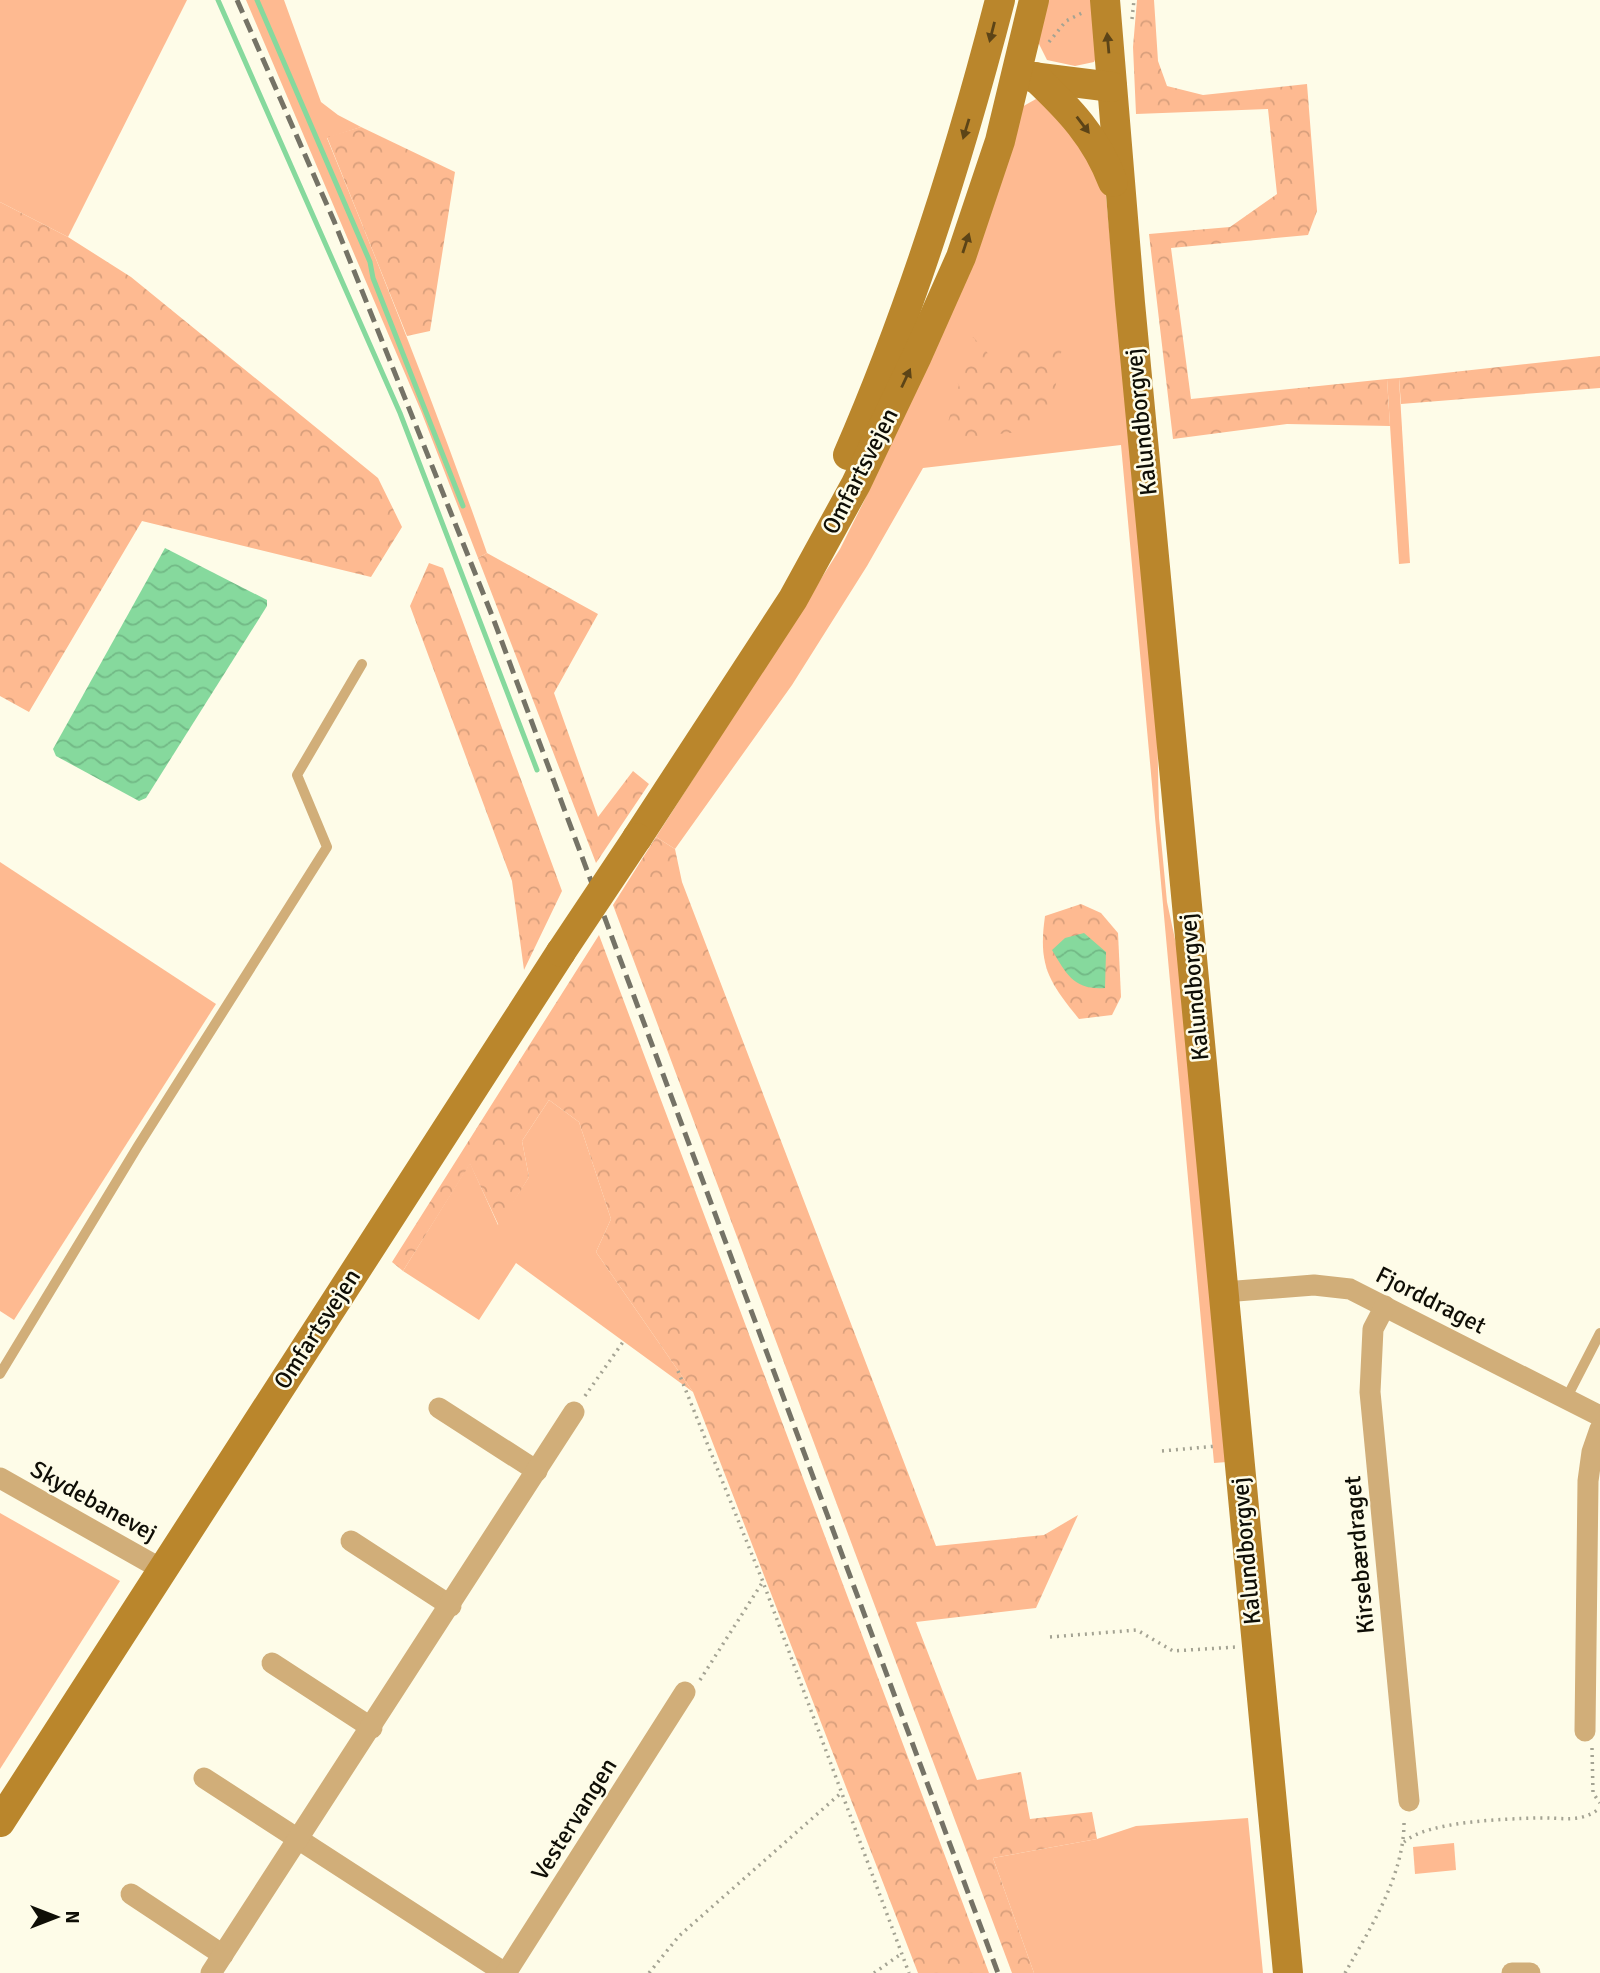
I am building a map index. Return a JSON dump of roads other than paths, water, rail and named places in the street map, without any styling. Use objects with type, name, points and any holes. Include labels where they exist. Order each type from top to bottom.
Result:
[{"type":"main road","points":[[1000,0],[984,63],[1026,75],[1112,87]]},
{"type":"main road","points":[[1026,75],[1034,0]]},
{"type":"main road","name":"Kalundborgvej","points":[[1105,0],[1236,1442],[1288,1973]]},
{"type":"main road","name":"Omfartsvejen","points":[[637,838],[781,594],[827,505],[898,332],[952,173],[984,63]]},
{"type":"main road","points":[[1026,75],[1065,103],[1089,134],[1122,204]]},
{"type":"main road","name":"Omfartsvejen","points":[[0,1822],[561,952],[793,599],[856,484],[961,257],[1000,141],[1026,75]]},
{"type":"street","name":"Fjorddraget","points":[[1224,1292],[1332,1286],[1356,1291],[1600,1416]]},
{"type":"street","name":"Kirsebærdraget","points":[[1385,1306],[1373,1329],[1370,1392],[1409,1801]]},
{"type":"street","points":[[439,1408],[537,1471]]},
{"type":"street","points":[[211,1973],[451,1606],[574,1412]]},
{"type":"street","points":[[1586,1731],[1588,1481],[1592,1452],[1600,1429]]},
{"type":"street","name":"Skydebanevej","points":[[0,1478],[163,1570]]},
{"type":"street","points":[[351,1541],[451,1606]]},
{"type":"street","points":[[272,1663],[372,1728]]},
{"type":"street","name":"Vestervangen","points":[[204,1778],[505,1973],[685,1692]]},
{"type":"street","points":[[131,1894],[223,1955]]},
{"type":"street","points":[[1512,1973],[1530,1973]]},
{"type":"lane","points":[[0,1374],[138,1146],[327,848],[297,775],[362,664]]},
{"type":"lane","points":[[1566,1399],[1600,1333]]},
{"type":"water","points":[[165,548],[267,600],[267,606],[146,798],[139,801],[56,756],[53,749]]},
{"type":"water","points":[[1084,933],[1106,952],[1105,988],[1086,986],[1072,979],[1052,950],[1065,938]]},
{"type":"waterway","points":[[218,0],[400,413],[537,770]]},
{"type":"waterway","points":[[257,0],[370,262],[373,278],[463,506]]},
{"type":"railway","points":[[237,0],[334,221],[493,618],[998,1973]]}]
